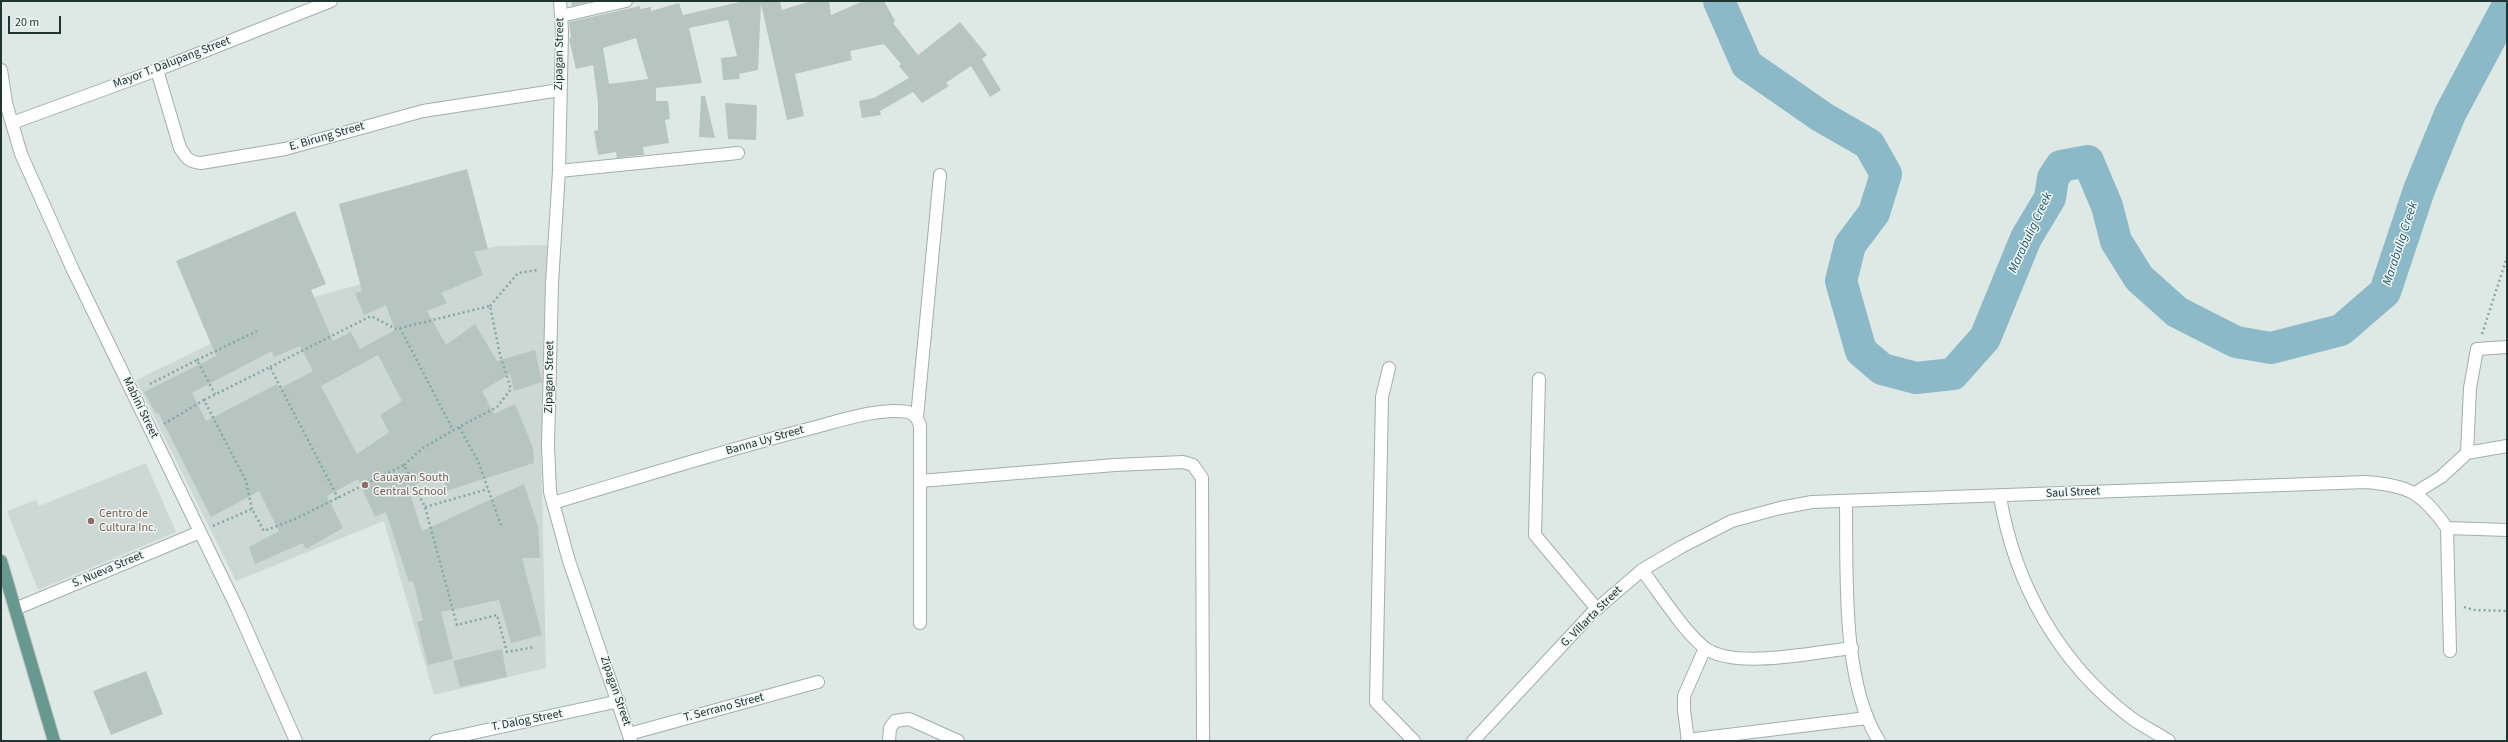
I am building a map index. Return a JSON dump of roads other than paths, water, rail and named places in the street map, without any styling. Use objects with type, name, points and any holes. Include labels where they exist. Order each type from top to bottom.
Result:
[{"type":"main road","points":[[1,561],[54,741]]},
{"type":"street","name":"Mayor T. Dalupang Street","points":[[12,123],[157,70],[330,1]]},
{"type":"street","name":"Zipagan Street","points":[[560,1],[559,170],[553,268],[548,445],[550,492],[569,560],[619,701],[630,738]]},
{"type":"street","points":[[561,16],[626,1]]},
{"type":"street","name":"Mabini Street","points":[[1,70],[4,103],[22,154],[73,270],[237,608],[296,741]]},
{"type":"street","name":"E. Birung Street","points":[[157,70],[180,148],[192,163],[201,163],[285,149],[423,111],[560,90]]},
{"type":"street","points":[[559,170],[738,153]]},
{"type":"street","points":[[920,623],[920,425],[917,417],[940,175]]},
{"type":"street","points":[[2467,453],[2470,388],[2477,349],[2507,347]]},
{"type":"street","points":[[1389,368],[1382,397],[1376,702],[1414,741]]},
{"type":"street","points":[[1539,379],[1535,535],[1597,609]]},
{"type":"street","name":"Banna Uy Street","points":[[553,504],[772,438],[851,418],[888,412],[910,413],[917,417]]},
{"type":"street","points":[[2450,651],[2447,601],[2447,528],[2431,506],[2415,492],[2441,477],[2467,453],[2507,446]]},
{"type":"street","points":[[920,481],[1116,465],[1183,462],[1193,465],[1202,478],[1203,741]]},
{"type":"street","name":"Saul Street","points":[[1732,521],[1780,508],[1812,502],[2000,497],[2366,482],[2393,484],[2415,492]]},
{"type":"street","points":[[2000,497],[2012,553],[2039,612],[2056,638],[2078,669],[2097,689],[2131,718],[2169,741]]},
{"type":"street","points":[[1846,502],[1852,648],[1855,674],[1867,718],[1878,741]]},
{"type":"street","name":"G. Villarta Street","points":[[1473,741],[1597,609],[1642,570],[1681,547],[1732,521]]},
{"type":"street","points":[[2447,528],[2507,530]]},
{"type":"street","name":"S. Nueva Street","points":[[15,609],[200,532]]},
{"type":"street","points":[[1642,570],[1686,627],[1705,648],[1722,656],[1740,659],[1852,648]]},
{"type":"street","points":[[1705,648],[1684,696],[1687,740],[1867,718]]},
{"type":"street","name":"T. Serrano Street","points":[[630,738],[818,682]]},
{"type":"street","name":"T. Dalog Street","points":[[436,741],[619,701]]},
{"type":"street","points":[[889,741],[890,728],[895,722],[909,719],[958,741]]},
{"type":"waterway","name":"Marabulig Creek","points":[[1719,1],[1747,65],[1822,117],[1869,144],[1886,174],[1874,213],[1850,245],[1841,281],[1861,351],[1882,369],[1916,378],[1953,374],[1985,338],[2026,238],[2050,198],[2053,178],[2061,166],[2088,161],[2107,206],[2116,241],[2139,278],[2177,312],[2236,342],[2271,348],[2341,330],[2385,292],[2419,190],[2450,114],[2507,7]]},
{"type":"place","name":"Cauayan South Central School","points":[[365,485]]},
{"type":"place","name":"Centro de Cultura Inc.","points":[[91,521]]}]
